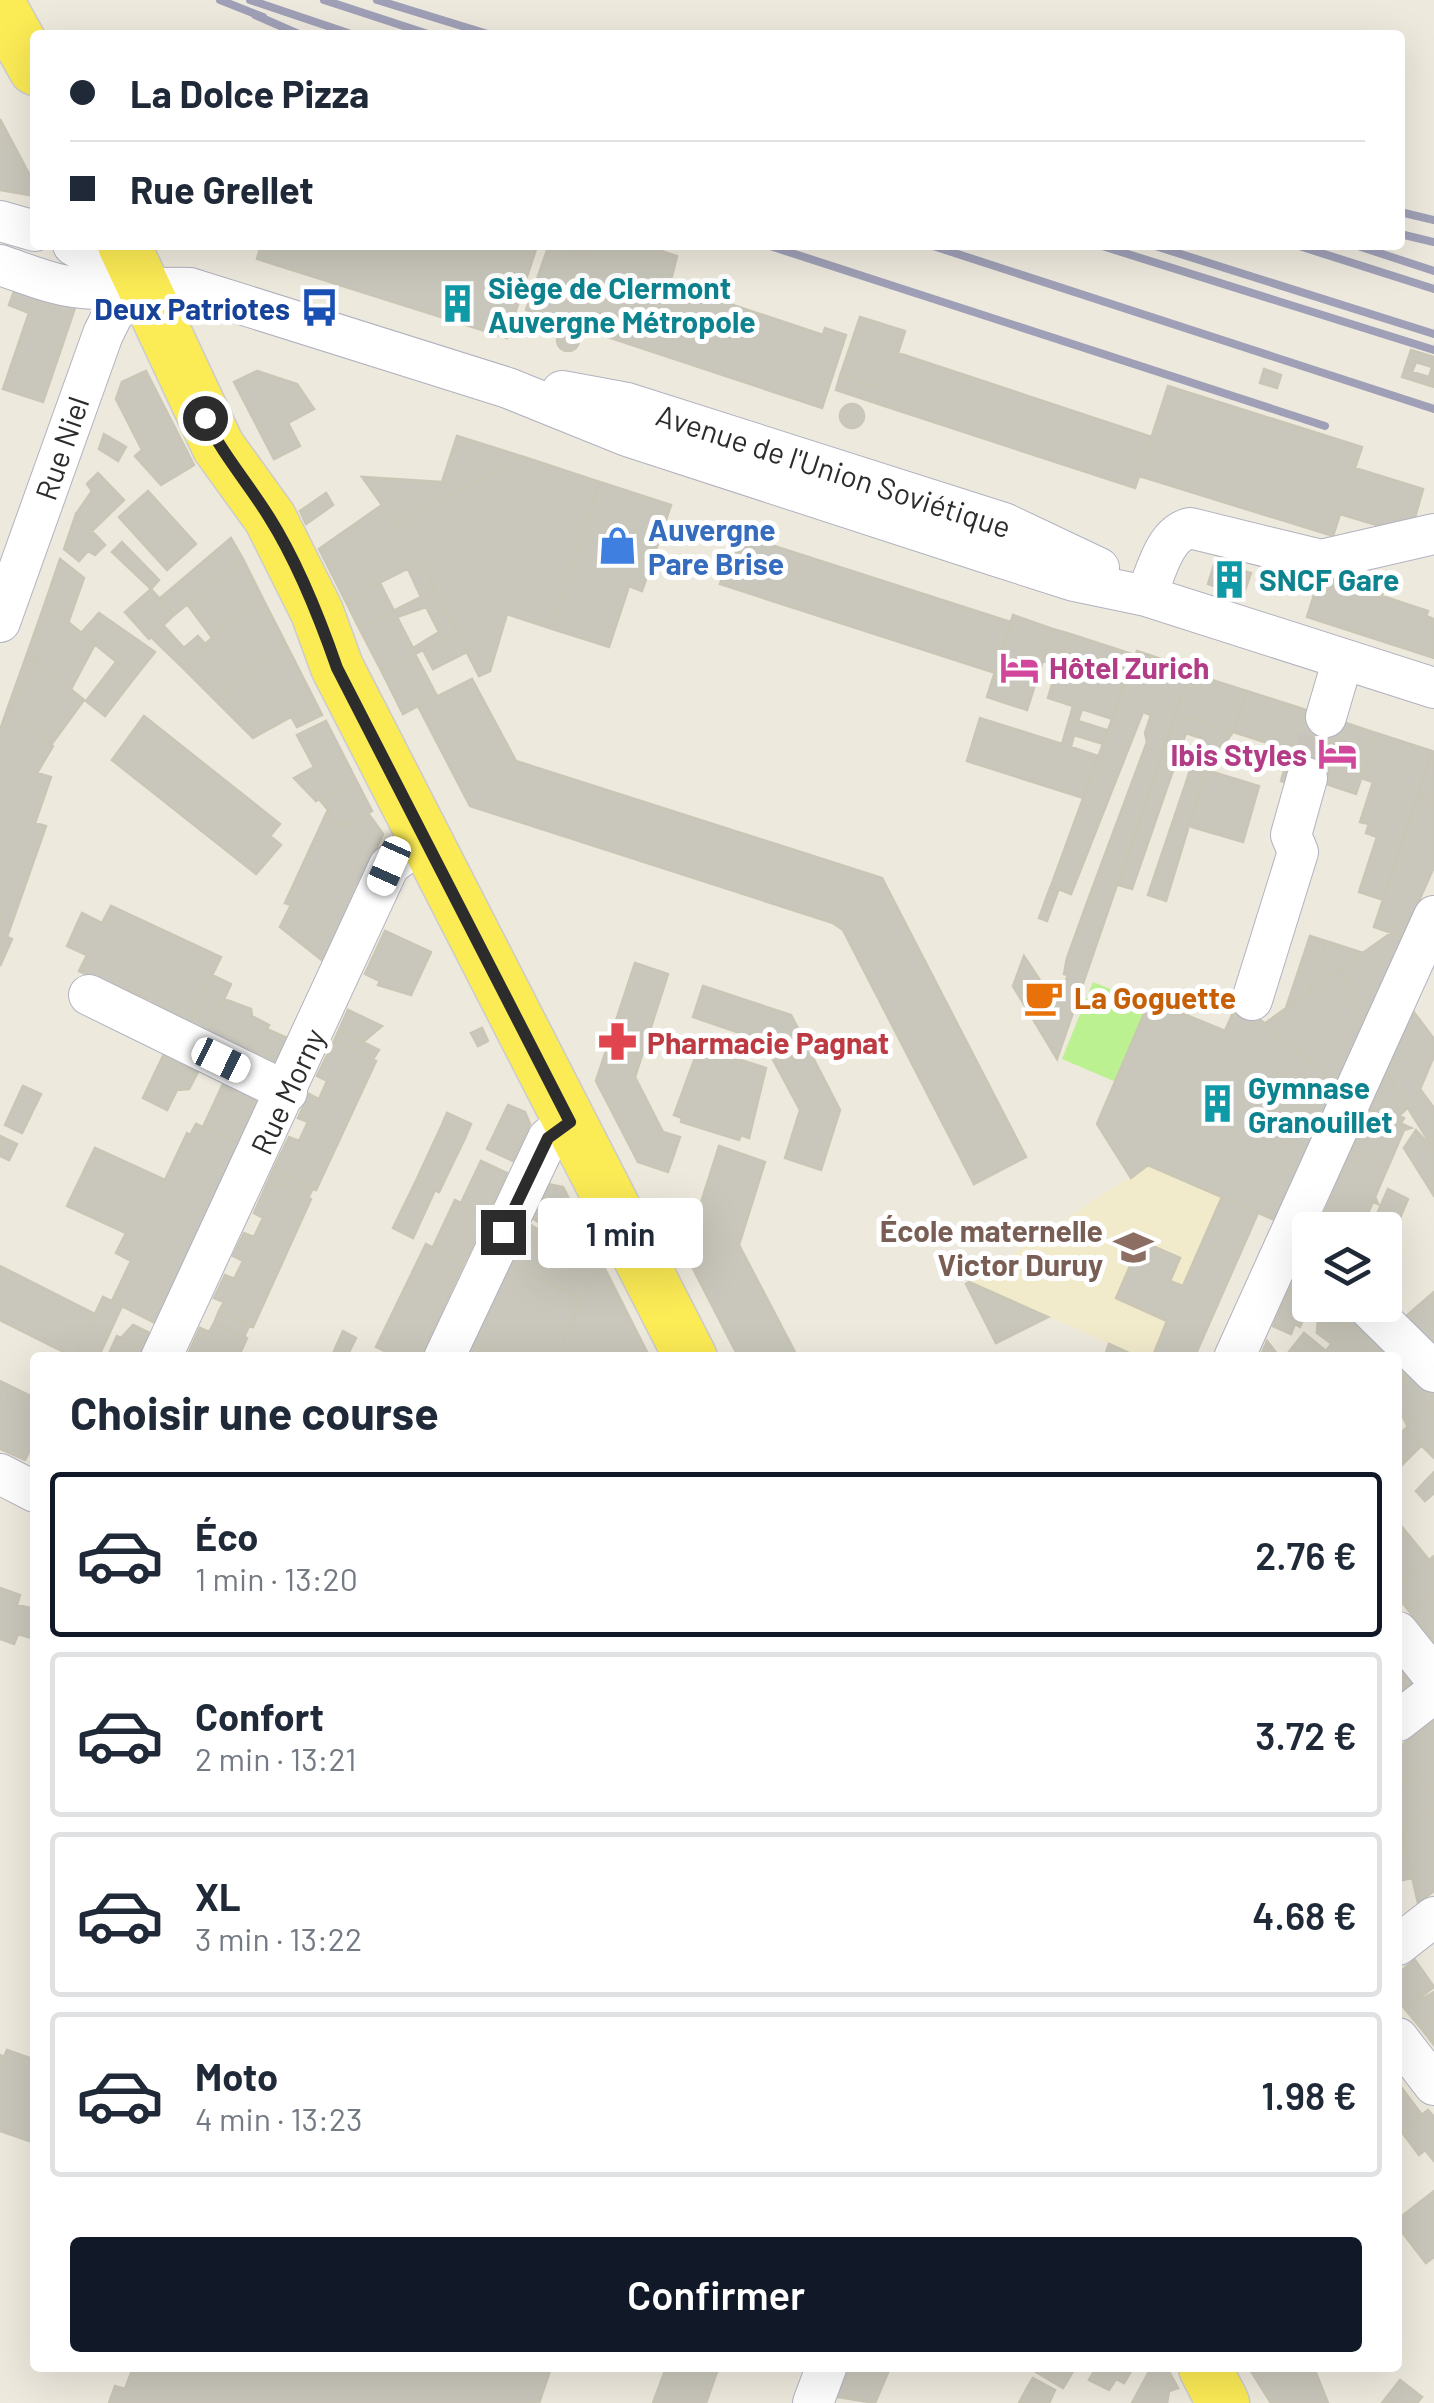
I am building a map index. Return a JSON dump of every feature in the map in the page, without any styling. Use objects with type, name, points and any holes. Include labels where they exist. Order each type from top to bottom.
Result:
[{"type":"main road","points":[[0,6],[30,60]]},
{"type":"main road","points":[[133,265],[218,446],[278,533],[317,612],[337,668],[688,1352]]},
{"type":"main road","points":[[1207,2372],[1223,2403]]},
{"type":"street","points":[[0,221],[30,230]]},
{"type":"street","points":[[87,250],[133,265]]},
{"type":"street","name":"Avenue de l'Union Soviétique","points":[[0,264],[56,284],[124,290],[133,265],[190,288],[508,388],[627,436],[1074,581],[1146,596],[1434,688]]},
{"type":"street","name":"Rue Niel","points":[[0,622],[103,334],[133,265]]},
{"type":"street","points":[[1146,596],[1170,540],[1178,531],[1190,528],[1321,560],[1434,534]]},
{"type":"street","points":[[1326,717],[1343,659]]},
{"type":"street","points":[[1252,1000],[1298,852],[1291,836],[1307,778]]},
{"type":"street","name":"Rue Morny","points":[[164,1352],[389,866],[425,837]]},
{"type":"street","points":[[1312,1212],[1434,916]]},
{"type":"street","points":[[89,996],[287,1092]]},
{"type":"street","points":[[447,1352],[548,1138],[570,1122]]},
{"type":"street","points":[[1237,1352],[1292,1254]]},
{"type":"street","points":[[1383,1322],[1434,1372]]},
{"type":"street","points":[[0,1474],[30,1489]]},
{"type":"street","points":[[1402,1637],[1434,1678]]},
{"type":"street","points":[[1402,1718],[1434,1693]]},
{"type":"street","points":[[1402,1942],[1434,1917]]},
{"type":"street","points":[[1402,2043],[1434,2085]]},
{"type":"street","points":[[813,2403],[825,2372]]},
{"type":"shaded area","name":"École maternelle Victor Duruy","points":[[1148,1165],[1258,1213],[1196,1352],[1129,1352],[970,1282]]},
{"type":"green space","points":[[1093,982],[1148,1004],[1116,1082],[1062,1059]]},
{"type":"building","points":[[0,119],[30,176],[30,195],[0,190]]},
{"type":"building","name":"Siège de Clermont Auvergne Métropole","points":[[260,250],[536,250],[507,338],[257,259]]},
{"type":"building","points":[[547,250],[658,250],[677,256],[670,284],[823,335],[825,328],[846,335],[822,408],[526,310]]},
{"type":"building","points":[[16,286],[76,305],[43,402],[3,389],[29,313],[9,305]]},
{"type":"building","points":[[860,317],[905,331],[898,353],[1152,437],[1135,488],[878,404],[882,389],[840,376]]},
{"type":"building","points":[[568,329],[576,332],[576,348],[568,351],[560,348],[557,340],[560,332]]},
{"type":"building","points":[[1411,350],[1434,357],[1434,387],[1402,377]]},
{"type":"building","points":[[1416,362],[1432,367],[1429,377],[1412,372]]},
{"type":"building","points":[[1264,369],[1281,375],[1277,388],[1260,383]]},
{"type":"building","points":[[146,371],[194,465],[161,485],[135,456],[142,450],[116,399],[122,382]]},
{"type":"building","points":[[257,371],[297,384],[314,409],[288,423],[300,446],[274,459],[234,382]]},
{"type":"building","points":[[840,376],[882,389],[878,404],[836,390]]},
{"type":"building","points":[[1168,386],[1362,447],[1355,468],[1423,489],[1414,521],[1393,530],[1340,514],[1333,536],[1139,476]]},
{"type":"building","points":[[852,404],[864,416],[852,428],[840,416]]},
{"type":"building","points":[[104,434],[126,447],[118,461],[99,449]]},
{"type":"building","points":[[457,436],[521,456],[397,526],[362,477],[442,482]]},
{"type":"building","points":[[521,456],[600,482],[552,629],[507,614],[490,671],[479,676],[421,562],[345,600],[319,549],[382,505],[397,526]]},
{"type":"building","points":[[98,473],[124,500],[92,531],[76,514],[92,491],[87,484]]},
{"type":"building","name":"Auvergne Pare Brise","points":[[600,482],[671,505],[642,591],[629,586],[609,647],[552,629]]},
{"type":"building","points":[[148,491],[196,544],[167,570],[119,517]]},
{"type":"building","points":[[326,493],[333,505],[306,524],[300,511]]},
{"type":"building","points":[[76,514],[105,545],[95,555],[88,551],[79,561],[64,549]]},
{"type":"building","points":[[737,534],[1011,622],[995,673],[720,584]]},
{"type":"building","points":[[231,538],[243,559],[174,615],[159,599]]},
{"type":"building","points":[[122,542],[159,580],[151,589],[112,552]]},
{"type":"building","points":[[60,559],[84,578],[68,623],[45,603]]},
{"type":"building","points":[[243,559],[263,599],[234,616],[213,639],[187,604]]},
{"type":"building","points":[[421,562],[435,590],[421,597],[408,569]]},
{"type":"building","name":"SNCF Gare","points":[[1215,562],[1251,573],[1243,596],[1208,584]]},
{"type":"building","points":[[1320,576],[1383,592],[1382,596],[1428,611],[1426,616],[1434,619],[1434,658],[1307,617]]},
{"type":"building","points":[[380,583],[394,611],[359,628],[345,600]]},
{"type":"building","points":[[151,589],[174,615],[149,639],[125,612]]},
{"type":"building","points":[[435,590],[457,634],[381,670],[359,628]],"holes":[[[426,607],[439,632],[413,648],[397,617]]]},
{"type":"building","points":[[263,599],[284,640],[216,701],[182,667],[234,616]]},
{"type":"building","points":[[45,603],[95,644],[71,689],[27,654]]},
{"type":"building","points":[[99,613],[155,652],[135,677],[81,633]]},
{"type":"building","name":"Hôtel Zurich","points":[[1013,615],[1053,629],[1027,710],[987,697]]},
{"type":"building","points":[[163,625],[184,648],[198,636],[206,645],[182,667],[151,637]]},
{"type":"building","points":[[1053,629],[1067,633],[1057,665],[1043,661]]},
{"type":"building","points":[[1067,633],[1135,655],[1112,719],[1082,709],[1078,721],[1107,730],[1103,744],[1074,735],[1071,747],[1098,756],[1083,798],[967,761],[980,718],[1062,744],[1073,706],[1048,698]]},
{"type":"building","points":[[457,634],[467,652],[433,669],[423,650]]},
{"type":"building","points":[[284,640],[316,703],[253,738],[216,701]]},
{"type":"building","points":[[1137,651],[1191,669],[1109,908],[1088,900],[1147,742],[1145,733],[1151,715],[1143,712],[1071,894],[1051,886]]},
{"type":"building","points":[[27,654],[36,661],[9,711],[7,710]]},
{"type":"building","points":[[415,654],[437,696],[403,714],[381,670]]},
{"type":"building","points":[[36,661],[84,700],[51,745],[9,711]]},
{"type":"building","points":[[116,662],[135,677],[105,716],[86,701]]},
{"type":"building","points":[[1190,673],[1247,691],[1233,732],[1176,713]]},
{"type":"building","points":[[472,679],[516,761],[882,878],[1026,1157],[974,1184],[843,930],[833,923],[470,806],[418,706]]},
{"type":"building","points":[[1247,691],[1319,714],[1296,786],[1281,781],[1290,750],[1233,732]]},
{"type":"building","points":[[316,703],[322,715],[297,727],[291,716]]},
{"type":"building","points":[[7,710],[53,746],[37,773],[51,777],[35,823],[46,826],[7,937],[0,933],[0,730]]},
{"type":"building","points":[[1176,713],[1233,732],[1206,770],[1166,901],[1148,895],[1201,738],[1186,733],[1132,889],[1118,885]]},
{"type":"building","name":"Ibis Styles","points":[[1319,714],[1376,733],[1356,794],[1299,775]]},
{"type":"building","points":[[144,716],[280,824],[270,836],[281,845],[256,874],[112,760]]},
{"type":"building","points":[[326,721],[356,780],[316,801],[294,778],[314,767],[297,735]]},
{"type":"building","points":[[1376,733],[1432,751],[1383,900],[1359,892],[1377,837],[1366,833],[1369,824],[1360,822],[1373,782],[1361,778]]},
{"type":"building","points":[[1434,752],[1434,802],[1417,796]]},
{"type":"building","points":[[1206,770],[1259,786],[1243,842],[1188,826]]},
{"type":"building","points":[[356,780],[372,811],[342,827],[319,799]]},
{"type":"building","points":[[1417,796],[1434,802],[1434,867],[1403,937],[1374,927]]},
{"type":"building","points":[[327,812],[342,827],[368,813],[383,834],[323,961],[280,927],[291,905],[285,903]]},
{"type":"building","points":[[1050,888],[1058,891],[1047,921],[1039,918]]},
{"type":"building","points":[[1088,900],[1109,908],[1057,1059],[1013,986],[1024,956],[1049,994],[1061,995],[1068,975],[1064,974],[1067,958]]},
{"type":"building","points":[[111,906],[221,957],[189,1022],[152,1004],[153,1001],[79,971],[87,955],[67,946],[82,913],[102,923]]},
{"type":"building","points":[[385,931],[431,952],[411,995],[378,985],[380,981],[365,974]]},
{"type":"building","points":[[0,933],[12,939],[0,966]]},
{"type":"building","points":[[1391,933],[1403,937],[1363,1027],[1342,968]]},
{"type":"building","points":[[1310,936],[1326,941],[1308,992],[1286,1008]]},
{"type":"building","points":[[1326,941],[1363,953],[1308,992]]},
{"type":"building","points":[[635,963],[668,974],[635,1077],[663,1132],[680,1137],[668,1172],[638,1162],[596,1081]]},
{"type":"building","points":[[1342,968],[1363,1027],[1338,1085],[1264,1024]]},
{"type":"building","points":[[212,975],[231,984],[209,1032],[189,1022]]},
{"type":"building","points":[[703,986],[791,1015],[840,1110],[821,1170],[785,1158],[800,1110],[763,1041],[693,1017]]},
{"type":"building","points":[[224,999],[251,1009],[252,1016],[269,1025],[267,1029],[287,1038],[276,1063],[209,1032]]},
{"type":"building","name":"Gymnase Granouillet","points":[[1150,1000],[1225,1031],[1238,1001],[1338,1085],[1277,1221],[1148,1165],[1131,1178],[1097,1124]]},
{"type":"building","points":[[348,1010],[382,1026],[363,1042],[339,1030]]},
{"type":"building","points":[[1413,1011],[1434,1039],[1434,1056],[1420,1089],[1434,1108],[1434,1150],[1386,1073]]},
{"type":"building","points":[[482,1028],[488,1041],[478,1046],[471,1033]]},
{"type":"building","points":[[339,1030],[379,1050],[373,1059],[334,1041]]},
{"type":"building","points":[[334,1041],[376,1061],[316,1190],[273,1170],[289,1137],[299,1141],[308,1122],[298,1118],[309,1094],[319,1099],[327,1081],[317,1076]]},
{"type":"building","points":[[699,1047],[766,1068],[749,1138],[741,1135],[739,1140],[681,1122],[682,1118],[674,1115]]},
{"type":"building","points":[[163,1056],[198,1072],[189,1089],[177,1090],[167,1110],[143,1098]]},
{"type":"building","points":[[1386,1073],[1407,1108],[1399,1116],[1404,1118],[1401,1123],[1370,1109]]},
{"type":"building","points":[[223,1084],[259,1101],[239,1144],[203,1127]]},
{"type":"building","points":[[23,1086],[41,1094],[22,1133],[5,1125]]},
{"type":"building","points":[[508,1105],[525,1112],[530,1124],[513,1161],[487,1149]]},
{"type":"building","points":[[1370,1109],[1411,1128],[1404,1130],[1388,1167],[1351,1151]]},
{"type":"building","points":[[447,1113],[471,1124],[465,1138],[441,1127]]},
{"type":"building","points":[[196,1124],[239,1144],[155,1323],[112,1301],[131,1261],[116,1253],[126,1233],[67,1206],[95,1148],[165,1180],[187,1133],[190,1135]]},
{"type":"building","points":[[441,1127],[465,1138],[439,1192],[416,1181]]},
{"type":"building","points":[[1416,1130],[1434,1150],[1434,1196],[1404,1148]]},
{"type":"building","points":[[0,1136],[17,1144],[9,1160],[0,1156]]},
{"type":"building","points":[[719,1146],[765,1162],[739,1245],[795,1352],[736,1352],[685,1253]]},
{"type":"building","points":[[1351,1151],[1388,1167],[1375,1197],[1378,1204],[1373,1202],[1368,1212],[1325,1212]]},
{"type":"building","points":[[481,1161],[507,1173],[487,1216],[461,1203]]},
{"type":"building","points":[[273,1170],[313,1188],[308,1198],[269,1179]]},
{"type":"building","points":[[269,1179],[311,1199],[253,1327],[219,1311],[224,1302],[214,1298],[225,1275],[234,1279],[243,1261],[233,1256],[244,1233],[254,1237],[263,1218],[254,1213]]},
{"type":"building","points":[[416,1181],[435,1190],[413,1238],[393,1228]]},
{"type":"building","points":[[548,1184],[563,1187],[601,1261],[582,1299],[510,1265],[529,1224],[564,1245],[567,1240],[532,1218]]},
{"type":"building","points":[[1388,1189],[1408,1199],[1402,1213],[1378,1212]]},
{"type":"building","points":[[1222,1197],[1258,1213],[1197,1352],[1154,1352],[1167,1321],[1116,1298],[1141,1241],[1180,1258],[1170,1281],[1183,1286]]},
{"type":"building","points":[[455,1200],[487,1216],[464,1263],[433,1247]]},
{"type":"building","points":[[426,1244],[464,1263],[423,1352],[386,1352],[376,1347]]},
{"type":"building","points":[[601,1261],[647,1352],[558,1352]]},
{"type":"building","points":[[510,1265],[582,1299],[558,1352],[489,1352],[472,1344]]},
{"type":"building","points":[[0,1266],[95,1314],[76,1352],[64,1352],[0,1320]]},
{"type":"building","points":[[1292,1283],[1292,1322],[1302,1322],[1300,1327],[1295,1324],[1291,1334],[1273,1326]]},
{"type":"building","points":[[966,1284],[1048,1317],[996,1343]]},
{"type":"building","points":[[1434,1292],[1434,1344],[1433,1345],[1405,1317]]},
{"type":"building","points":[[103,1297],[122,1306],[101,1352],[77,1352]]},
{"type":"building","points":[[219,1311],[249,1326],[244,1337],[214,1323]]},
{"type":"building","points":[[1318,1322],[1348,1322],[1332,1344],[1317,1333]]},
{"type":"building","points":[[1348,1322],[1362,1322],[1384,1343],[1376,1352],[1327,1352]]},
{"type":"building","points":[[214,1323],[247,1338],[241,1352],[189,1352],[200,1328],[209,1332]]},
{"type":"building","points":[[133,1325],[150,1333],[143,1349],[121,1338]]},
{"type":"building","points":[[343,1331],[356,1338],[349,1352],[334,1352]]},
{"type":"building","points":[[1304,1333],[1326,1351],[1325,1352],[1289,1352]]},
{"type":"building","points":[[117,1336],[143,1349],[142,1352],[110,1352]]},
{"type":"building","points":[[1267,1341],[1275,1352],[1262,1352]]},
{"type":"building","points":[[1384,1343],[1393,1352],[1376,1352]]},
{"type":"building","points":[[472,1344],[489,1352],[469,1352]]},
{"type":"building","points":[[1109,1344],[1127,1352],[1106,1352]]},
{"type":"building","points":[[1402,1362],[1411,1371],[1402,1382]]},
{"type":"building","points":[[1411,1371],[1434,1394],[1434,1401],[1408,1427],[1402,1416],[1402,1382]]},
{"type":"building","points":[[0,1381],[30,1396],[30,1450],[25,1460],[0,1449]]},
{"type":"building","points":[[1434,1401],[1434,1458],[1405,1429]]},
{"type":"building","points":[[1405,1429],[1422,1445],[1402,1465]]},
{"type":"building","points":[[1434,1472],[1434,1493],[1425,1501],[1416,1491]]},
{"type":"building","points":[[1402,1527],[1429,1560],[1402,1581]]},
{"type":"building","points":[[1434,1556],[1434,1593],[1409,1611],[1402,1602],[1402,1581]]},
{"type":"building","points":[[0,1588],[20,1595],[17,1605],[30,1608],[30,1638],[18,1634],[14,1644],[0,1639]]},
{"type":"building","points":[[1434,1593],[1434,1642],[1409,1611]]},
{"type":"building","points":[[1402,1669],[1413,1684],[1402,1693]]},
{"type":"building","points":[[1434,1720],[1434,1795],[1416,1772],[1402,1784],[1402,1745]]},
{"type":"building","points":[[1416,1772],[1434,1795],[1434,1805],[1402,1833],[1402,1784]]},
{"type":"building","points":[[1434,1805],[1434,1891],[1418,1903],[1402,1833]]},
{"type":"building","points":[[1402,1833],[1412,1878],[1402,1880]]},
{"type":"building","points":[[1415,1960],[1434,1987],[1405,2009],[1402,2005],[1402,1970]]},
{"type":"building","points":[[1434,1992],[1434,2017],[1420,2027],[1405,2009]]},
{"type":"building","points":[[1434,2017],[1434,2045],[1420,2027]]},
{"type":"building","points":[[7,2050],[30,2058],[30,2141],[0,2131],[0,2055],[4,2057]]},
{"type":"building","points":[[1402,2088],[1422,2115],[1402,2131]]},
{"type":"building","points":[[1428,2110],[1434,2117],[1434,2161],[1425,2150],[1419,2155],[1402,2130]]},
{"type":"building","points":[[1434,2191],[1434,2257],[1426,2263],[1402,2232],[1402,2216]]},
{"type":"building","points":[[131,2372],[550,2372],[539,2403],[109,2403],[115,2386],[125,2389]]},
{"type":"building","points":[[665,2372],[717,2372],[706,2403],[653,2403]]},
{"type":"building","points":[[847,2372],[888,2372],[875,2403],[838,2397]]},
{"type":"building","points":[[1036,2372],[1073,2372],[1063,2388]]},
{"type":"building","points":[[1094,2372],[1131,2372],[1124,2383],[1116,2379],[1109,2390],[1089,2380]]},
{"type":"building","points":[[1149,2372],[1169,2372],[1178,2388],[1169,2391],[1167,2403],[1132,2403]]},
{"type":"building","points":[[1252,2372],[1316,2372],[1328,2403],[1271,2403]]},
{"type":"building","points":[[1033,2378],[1055,2390],[1050,2401],[1027,2388]]},
{"type":"building","points":[[1400,2380],[1422,2397],[1417,2403],[1382,2403]]},
{"type":"building","points":[[1027,2388],[1050,2401],[1049,2403],[1019,2403]]},
{"type":"tunnel","points":[[1307,778],[1326,717]]},
{"type":"railway","points":[[220,0],[263,17]]},
{"type":"railway","points":[[250,0],[339,30]]},
{"type":"railway","points":[[324,0],[416,30]]},
{"type":"railway","points":[[377,0],[475,30]]},
{"type":"railway","points":[[255,15],[290,30]]},
{"type":"railway","points":[[1405,213],[1434,220]]},
{"type":"railway","points":[[1405,235],[1434,242]]},
{"type":"railway","points":[[782,250],[1325,426]]},
{"type":"railway","points":[[945,250],[1434,409]]},
{"type":"railway","points":[[1115,250],[1434,350]]},
{"type":"railway","points":[[1168,250],[1434,334]]},
{"type":"railway","points":[[1312,250],[1434,289]]},
{"type":"railway","points":[[1370,250],[1434,271]]},
{"type":"place","name":"Siège de Clermont Auvergne Métropole","points":[[458,304]]},
{"type":"place","name":"Deux Patriotes","points":[[320,308]]},
{"type":"place","name":"Auvergne Pare Brise","points":[[618,546]]},
{"type":"place","name":"SNCF Gare","points":[[1229,579]]},
{"type":"place","name":"Hôtel Zurich","points":[[1019,667]]},
{"type":"place","name":"Ibis Styles","points":[[1337,754]]},
{"type":"place","name":"La Goguette","points":[[1044,997]]},
{"type":"place","name":"Pharmacie Pagnat","points":[[617,1042]]},
{"type":"place","name":"Gymnase Granouillet","points":[[1218,1104]]},
{"type":"place","name":"École maternelle Victor Duruy","points":[[1133,1247]]},
{"type":"route","points":[[205,418],[218,446],[270,518],[317,612],[337,668],[570,1122],[548,1138],[503,1232]]}]
